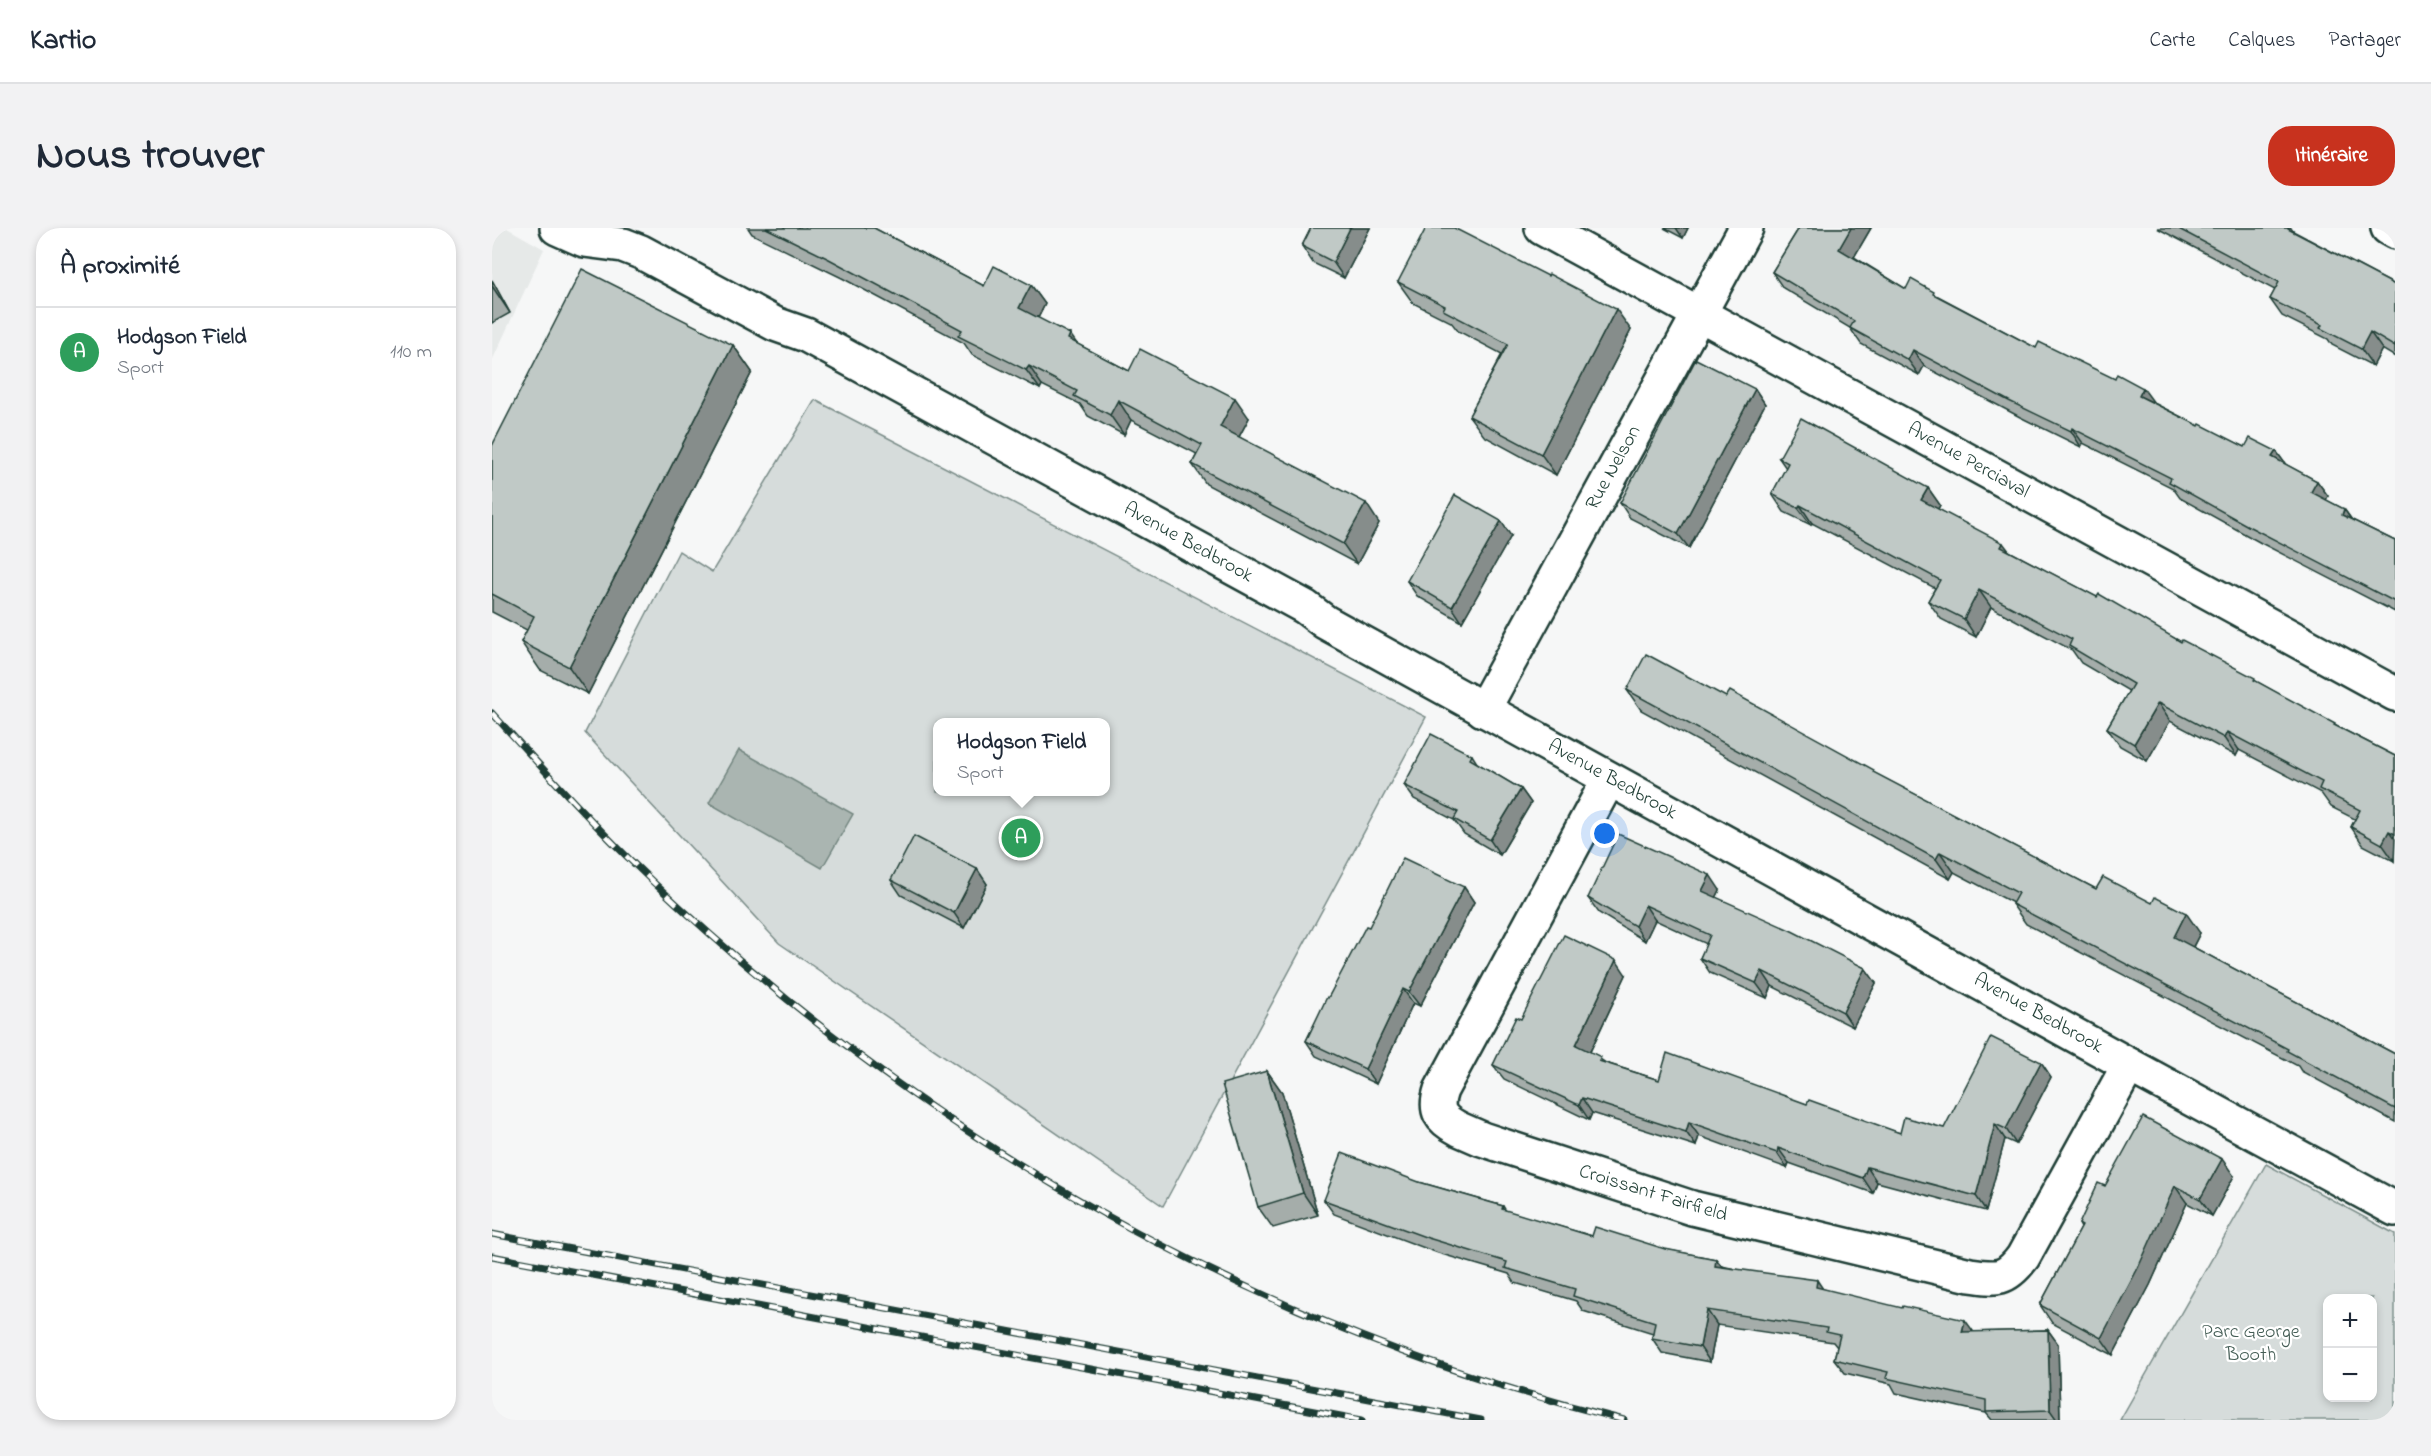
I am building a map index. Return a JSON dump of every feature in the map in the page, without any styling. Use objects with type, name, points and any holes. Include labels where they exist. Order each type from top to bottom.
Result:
[{"type":"street","name":"Avenue Bedbrook","points":[[557,228],[584,240],[623,245],[641,252],[775,324],[806,335],[1305,607],[1325,622],[1483,710],[2395,1209]]},
{"type":"street","name":"Avenue Perciaval","points":[[1542,228],[2395,694]]},
{"type":"street","name":"Rue Nelson","points":[[1483,710],[1746,228]]},
{"type":"street","points":[[2388,228],[2395,232]]},
{"type":"street","name":"Croissant Fairfield","points":[[1609,778],[1441,1090],[1437,1109],[1440,1117],[1459,1129],[1653,1196],[1725,1217],[1970,1275],[1998,1278],[2014,1269],[2023,1257],[2129,1065]]},
{"type":"shaded area","points":[[492,228],[507,228],[544,249],[492,361]]},
{"type":"shaded area","points":[[739,750],[853,814],[822,868],[709,803]]},
{"type":"green space","points":[[815,400],[1426,717],[1163,1206],[779,943],[585,733],[679,551],[712,572]]},
{"type":"green space","name":"Parc George Booth","points":[[2266,1164],[2395,1234],[2395,1420],[2120,1420]]},
{"type":"building","points":[[766,228],[874,228],[984,286],[994,266],[1031,285],[1019,308],[1070,334],[1068,339],[1129,371],[1140,349],[1235,398],[1220,427],[1366,503],[1343,544],[1192,464],[1202,445],[1118,400],[1110,415],[1074,396],[1077,391],[1029,366],[1026,370],[958,336],[962,330]]},
{"type":"building","points":[[1311,228],[1350,228],[1333,262],[1302,246]]},
{"type":"building","points":[[1426,228],[1454,228],[1616,309],[1541,454],[1469,416],[1508,344],[1443,310],[1445,306],[1398,282]]},
{"type":"building","points":[[1799,228],[1851,228],[1839,249],[1906,289],[1911,279],[1934,292],[1933,294],[2036,348],[2039,342],[2115,379],[2117,374],[2143,388],[2139,396],[2199,426],[2200,424],[2245,447],[2250,438],[2276,451],[2272,457],[2317,481],[2311,492],[2344,509],[2342,515],[2395,541],[2395,602],[2250,527],[2169,482],[2171,478],[2072,428],[2071,431],[2009,401],[1913,350],[1908,360],[1850,328],[1854,321],[1772,272]]},
{"type":"building","points":[[2177,228],[2288,228],[2395,285],[2395,347],[2370,332],[2361,349],[2320,328],[2322,325],[2270,299],[2279,282]]},
{"type":"building","points":[[582,269],[733,345],[569,667],[521,642],[534,616],[492,594],[492,446]]},
{"type":"building","points":[[1696,359],[1755,389],[1678,534],[1620,503]]},
{"type":"building","points":[[1801,418],[1928,488],[1921,500],[2003,543],[2001,547],[2097,597],[2099,594],[2181,642],[2182,640],[2255,678],[2254,680],[2334,725],[2395,756],[2395,834],[2389,831],[2382,844],[2351,827],[2360,810],[2319,789],[2322,782],[2227,732],[2224,738],[2158,703],[2134,744],[2107,728],[2133,684],[2069,646],[2072,639],[1979,590],[1964,619],[1928,601],[1940,580],[1800,505],[1798,508],[1772,494],[1788,463],[1779,458]]},
{"type":"building","points":[[1455,495],[1501,521],[1452,607],[1407,581]]},
{"type":"building","points":[[1646,654],[1726,697],[1730,691],[1874,770],[1873,772],[2096,889],[2103,877],[2152,903],[2155,897],[2186,913],[2174,937],[2395,1054],[2395,1109],[2287,1051],[2288,1049],[2012,904],[2018,893],[1940,852],[1936,859],[1627,690]]},
{"type":"building","points":[[1431,734],[1472,755],[1470,759],[1521,789],[1490,840],[1454,819],[1458,812],[1404,785]]},
{"type":"building","points":[[1618,834],[1710,875],[1702,891],[1792,931],[1865,968],[1843,1012],[1762,971],[1756,983],[1700,958],[1710,935],[1645,905],[1635,926],[1588,898]]},
{"type":"building","points":[[914,836],[977,869],[954,913],[891,880]]},
{"type":"building","points":[[1403,858],[1464,887],[1409,992],[1403,989],[1365,1069],[1306,1041],[1366,926],[1369,927]]},
{"type":"building","points":[[1564,935],[1616,960],[1576,1045],[1601,1057],[1599,1061],[1659,1080],[1667,1053],[1807,1104],[1809,1100],[1900,1133],[1904,1117],[1944,1128],[1991,1037],[2041,1062],[2006,1129],[1995,1124],[1976,1196],[1867,1167],[1863,1178],[1778,1148],[1777,1153],[1689,1122],[1686,1132],[1582,1098],[1579,1105],[1493,1065],[1516,1017],[1521,1019]]},
{"type":"building","points":[[1267,1071],[1303,1193],[1258,1207],[1222,1084]]},
{"type":"building","points":[[2143,1117],[2222,1159],[2200,1199],[2175,1186],[2138,1268],[2101,1338],[2040,1305],[2082,1226],[2079,1224],[2098,1183],[2105,1186]]},
{"type":"building","points":[[1342,1153],[1419,1182],[1503,1206],[1502,1209],[1592,1236],[1595,1227],[1665,1249],[1716,1259],[1715,1266],[1817,1280],[1816,1287],[1902,1308],[1903,1306],[1965,1320],[1962,1332],[2048,1330],[2050,1410],[1986,1412],[1986,1400],[1886,1378],[1888,1372],[1834,1359],[1840,1335],[1826,1332],[1827,1328],[1707,1310],[1700,1347],[1652,1338],[1655,1322],[1573,1296],[1575,1289],[1505,1268],[1507,1262],[1428,1238],[1324,1200]]},
{"type":"railway","points":[[492,713],[631,861],[757,975],[868,1062],[983,1141],[1103,1214],[1227,1278],[1356,1334],[1488,1381],[1624,1420]]},
{"type":"railway","points":[[492,1234],[1481,1420]]},
{"type":"railway","points":[[492,1256],[1362,1420]]},
{"type":"place","name":"Hodgson Field","points":[[1021,838]]}]
